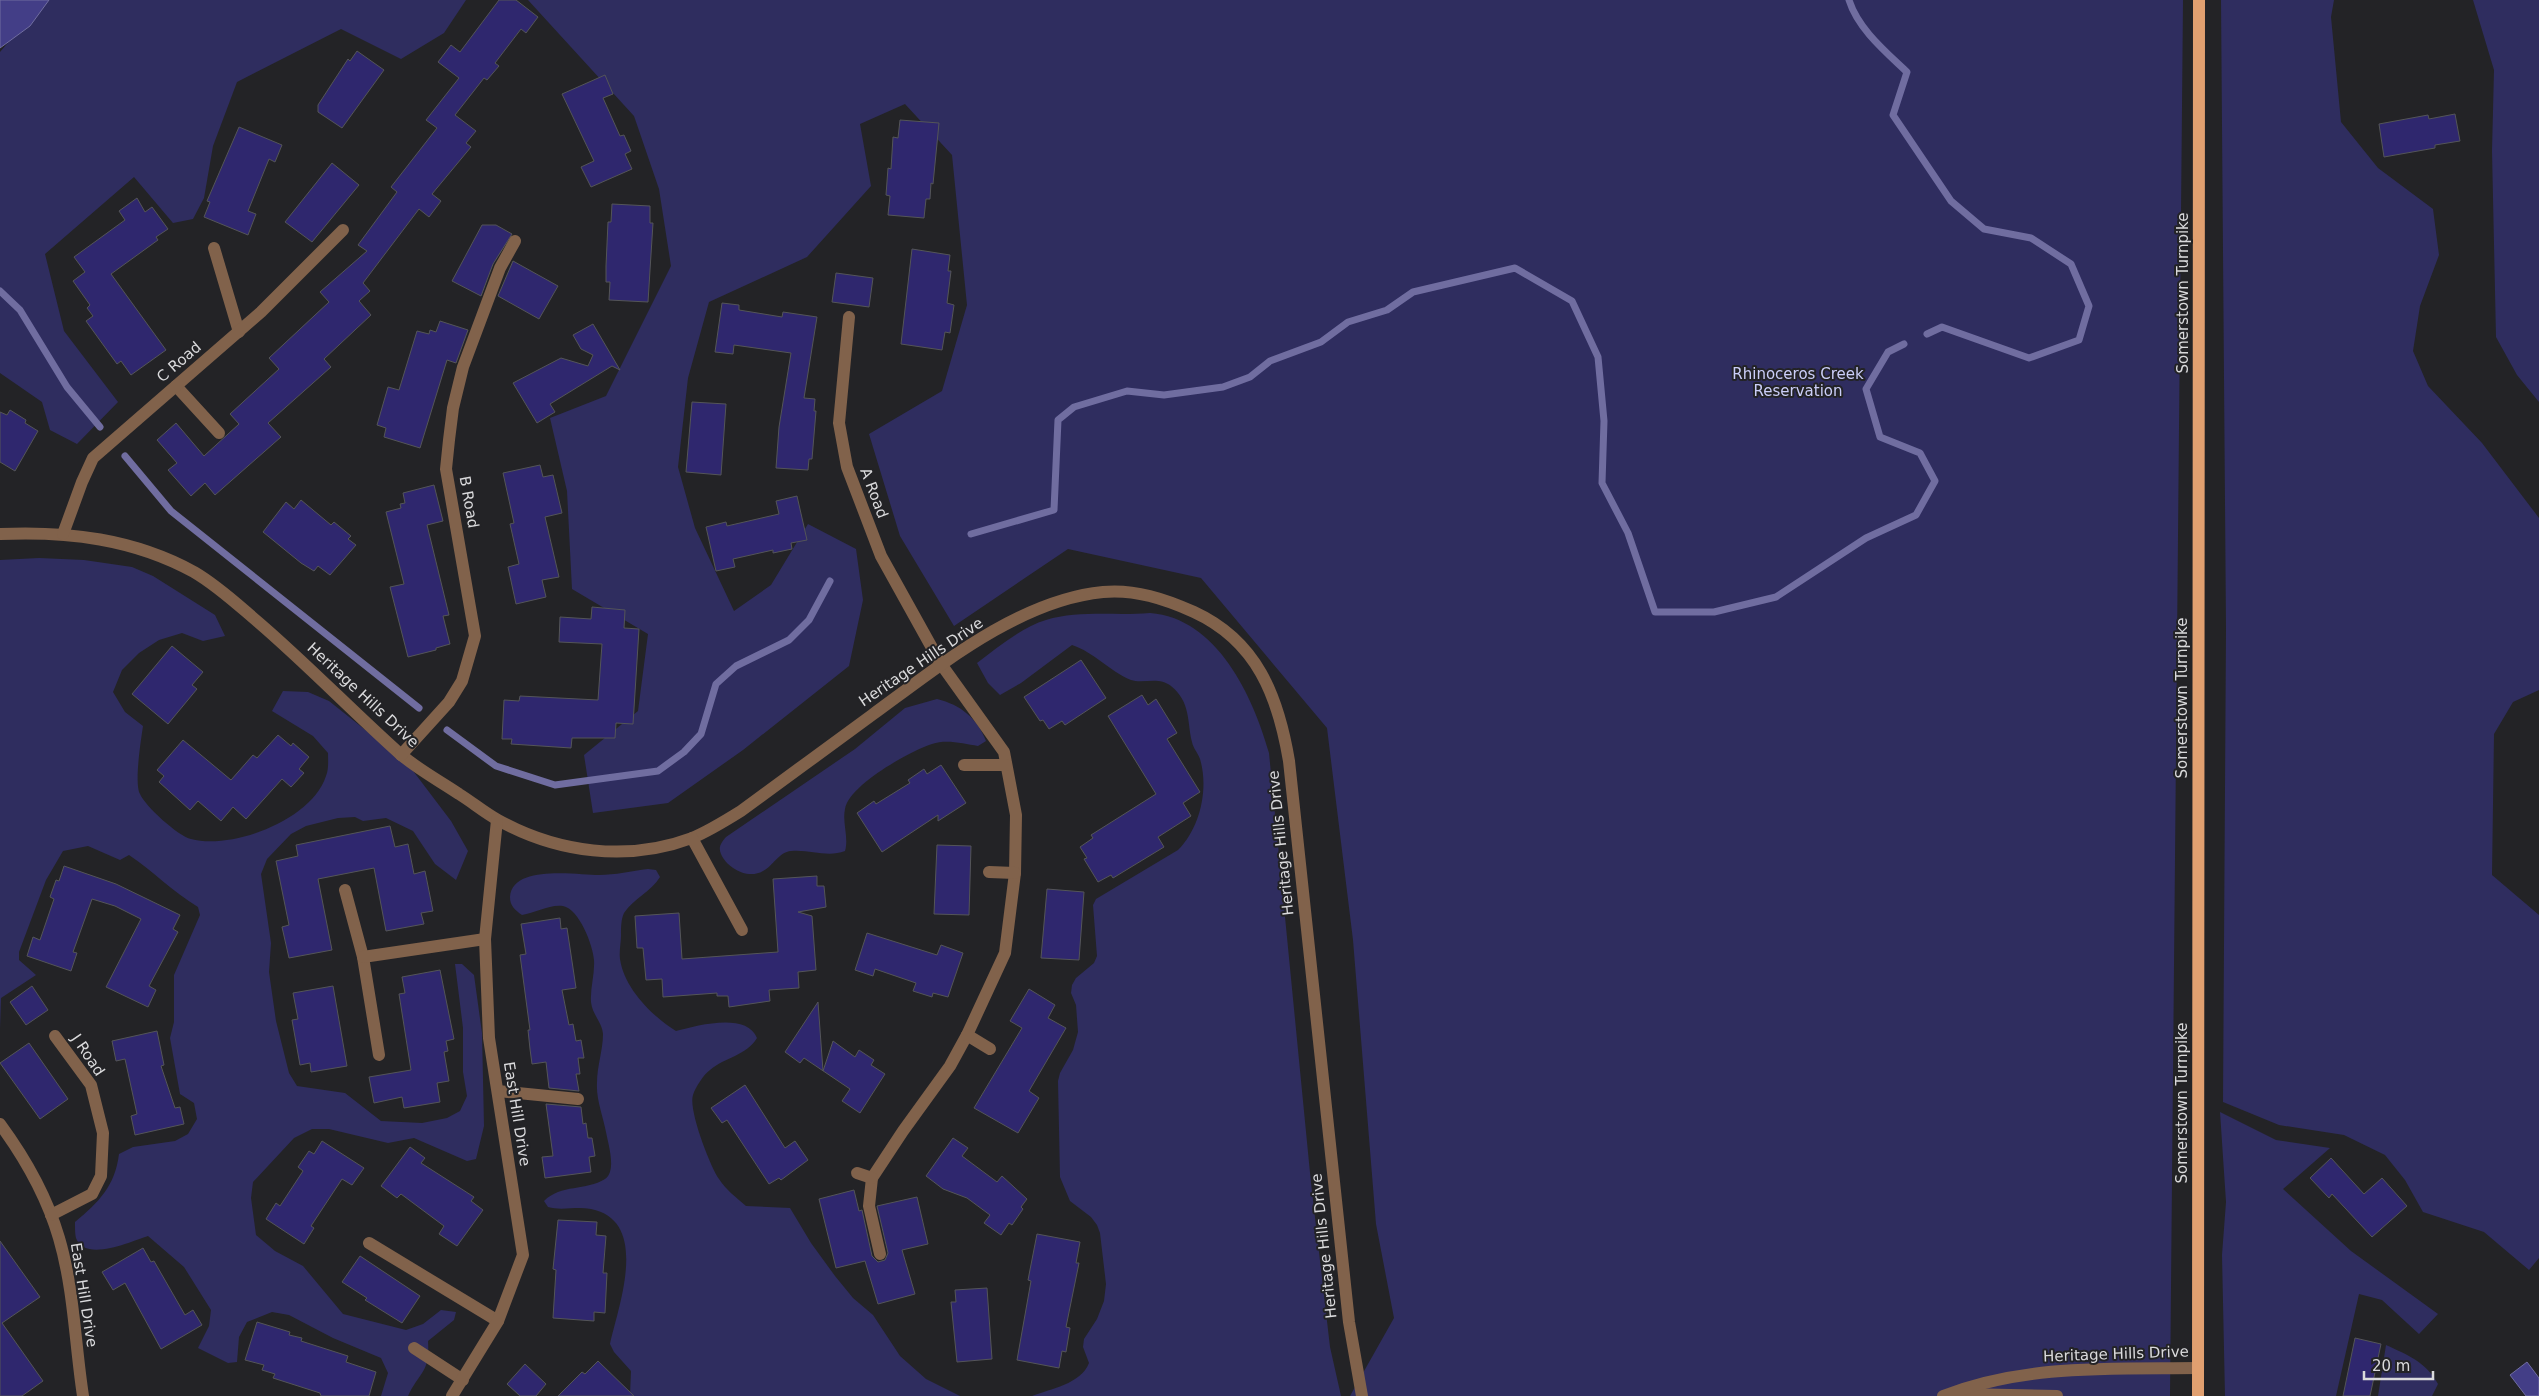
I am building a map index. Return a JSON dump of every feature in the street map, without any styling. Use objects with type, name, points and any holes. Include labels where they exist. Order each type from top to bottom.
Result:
[{"type":"main road","name":"Somerstown Turnpike","points":[[2198,1396],[2199,0]]},
{"type":"street","name":"C Road","points":[[63,534],[93,458],[239,332],[343,230]]},
{"type":"street","name":"B Road","points":[[401,755],[450,702],[462,681],[475,636],[446,469],[453,408],[463,367],[500,268],[515,241]]},
{"type":"street","points":[[214,248],[239,332]]},
{"type":"street","name":"A Road","points":[[849,317],[839,423],[847,467],[881,556],[941,664],[1004,752],[1016,815],[1015,873],[1005,953],[967,1035],[950,1066],[902,1131],[872,1178]]},
{"type":"street","points":[[176,386],[219,433]]},
{"type":"street","name":"Heritage Hills Drive","points":[[0,534],[63,534],[131,545],[162,556],[196,573],[232,599],[287,647],[401,755],[498,820],[560,846],[593,852],[625,851],[661,846],[692,838],[741,811],[941,664],[1031,612],[1067,599],[1103,592],[1139,593],[1173,602],[1199,614],[1235,639],[1257,665],[1271,691],[1283,726],[1289,761],[1349,1322],[1362,1396]]},
{"type":"street","points":[[964,765],[1006,766]]},
{"type":"street","name":"East Hill Drive","points":[[452,1396],[498,1321],[523,1255],[489,1038],[484,938],[498,820]]},
{"type":"street","points":[[692,838],[742,930]]},
{"type":"street","points":[[989,872],[1015,873]]},
{"type":"street","points":[[345,890],[363,958],[378,1055]]},
{"type":"street","points":[[363,958],[484,938]]},
{"type":"street","points":[[967,1035],[990,1049]]},
{"type":"street","name":"J Road","points":[[51,1215],[92,1194],[101,1176],[103,1133],[91,1085],[56,1036]]},
{"type":"street","points":[[498,1091],[578,1100]]},
{"type":"street","name":"East Hill Drive","points":[[0,1124],[20,1153],[51,1215],[60,1240],[68,1279],[83,1396]]},
{"type":"street","points":[[857,1173],[872,1178],[869,1206],[880,1254]]},
{"type":"street","points":[[369,1243],[498,1321]]},
{"type":"street","points":[[414,1348],[462,1380]]},
{"type":"street","name":"Heritage Hills Drive","points":[[1945,1395],[1986,1383],[2068,1369],[2198,1368]]},
{"type":"street","name":"Heritage Hills Drive","points":[[1945,1395],[2058,1396]]},
{"type":"green space","points":[[44,0],[466,0],[444,33],[401,59],[341,29],[237,82],[213,146],[204,198],[193,219],[173,223],[134,177],[45,254],[64,331],[118,402],[77,444],[50,430],[42,402],[0,373],[0,52]]},
{"type":"green space","name":"Rhinoceros Creek Reservation","points":[[528,0],[2183,0],[2170,1396],[1350,1396],[1394,1318],[1376,1224],[1353,940],[1327,728],[1201,578],[1068,549],[954,626],[900,536],[869,434],[942,391],[967,305],[952,155],[905,104],[860,124],[871,186],[807,257],[709,302],[688,378],[678,467],[695,528],[734,611],[771,585],[808,524],[856,549],[863,600],[849,666],[743,750],[668,803],[593,813],[584,755],[638,711],[648,634],[572,589],[567,491],[550,418],[606,396],[671,266],[659,189],[634,116]]},
{"type":"green space","points":[[2221,0],[2334,0],[2331,17],[2341,122],[2378,168],[2433,209],[2439,255],[2420,306],[2413,351],[2428,386],[2482,443],[2539,518],[2539,690],[2513,702],[2494,734],[2492,875],[2539,915],[2539,1258],[2529,1270],[2484,1232],[2423,1212],[2405,1180],[2385,1155],[2344,1135],[2279,1125],[2223,1102],[2226,629]]},
{"type":"green space","points":[[2473,0],[2539,0],[2539,402],[2517,375],[2496,337],[2492,151],[2494,70]]},
{"type":"green space","points":[[39,558],[84,560],[132,567],[153,576],[215,615],[225,636],[203,641],[182,633],[159,640],[139,653],[122,670],[113,692],[125,712],[143,726],[138,771],[140,794],[155,813],[170,827],[191,839],[208,841],[227,840],[248,836],[269,828],[305,806],[318,792],[327,773],[328,753],[313,736],[272,711],[283,691],[308,692],[329,701],[383,744],[401,755],[451,821],[468,851],[456,880],[435,864],[413,831],[386,818],[363,821],[355,817],[338,818],[306,826],[291,834],[267,859],[261,874],[271,943],[269,972],[276,1021],[289,1073],[297,1086],[345,1093],[381,1121],[422,1123],[447,1118],[460,1111],[467,1096],[463,1072],[463,1028],[455,964],[462,964],[474,975],[482,1033],[484,1126],[476,1159],[467,1161],[414,1138],[388,1143],[329,1129],[312,1129],[294,1138],[253,1182],[251,1198],[256,1235],[275,1251],[303,1266],[343,1314],[406,1330],[423,1324],[441,1310],[456,1312],[454,1320],[428,1341],[426,1366],[408,1396],[381,1396],[388,1373],[381,1358],[333,1338],[289,1315],[272,1312],[247,1322],[239,1337],[237,1362],[228,1363],[198,1348],[209,1326],[211,1310],[184,1267],[148,1236],[99,1250],[89,1249],[81,1245],[76,1238],[75,1222],[105,1192],[114,1175],[119,1154],[133,1147],[175,1141],[188,1134],[197,1119],[194,1103],[180,1094],[170,1038],[174,1022],[174,975],[200,915],[198,907],[129,855],[120,860],[88,846],[63,851],[46,880],[19,952],[19,960],[36,975],[1,998],[0,1029],[0,560]]},
{"type":"green space","points":[[1150,613],[1174,618],[1195,629],[1213,644],[1229,664],[1242,685],[1253,708],[1269,753],[1311,1183],[1330,1347],[1341,1396],[1032,1396],[1064,1385],[1085,1370],[1089,1363],[1083,1347],[1084,1339],[1097,1319],[1104,1301],[1106,1284],[1100,1233],[1091,1217],[1070,1201],[1060,1177],[1058,1081],[1060,1073],[1073,1050],[1078,1032],[1076,1005],[1071,993],[1072,985],[1076,978],[1094,963],[1097,956],[1093,905],[1096,899],[1178,850],[1186,841],[1201,808],[1203,771],[1190,735],[1185,705],[1177,692],[1166,683],[1161,681],[1131,680],[1087,652],[1072,645],[1021,683],[1000,695],[988,683],[977,663],[1019,633],[1046,620],[1084,614]]},
{"type":"green space","points":[[937,699],[954,705],[973,719],[986,741],[978,746],[949,742],[932,744],[896,761],[868,780],[849,800],[845,809],[845,851],[825,854],[791,851],[780,856],[763,871],[751,874],[733,868],[724,859],[720,852],[720,847],[726,837],[855,749],[905,708]]},
{"type":"green space","points":[[648,869],[656,870],[660,877],[652,887],[628,908],[624,913],[621,924],[620,959],[633,991],[658,1018],[676,1031],[721,1022],[733,1023],[743,1025],[752,1030],[757,1038],[747,1049],[708,1072],[700,1081],[693,1095],[692,1102],[697,1124],[719,1179],[746,1206],[790,1208],[811,1243],[835,1276],[853,1298],[873,1315],[900,1356],[926,1379],[960,1396],[630,1396],[631,1371],[614,1352],[610,1344],[619,1309],[626,1267],[625,1247],[620,1230],[609,1217],[591,1209],[553,1208],[548,1207],[544,1201],[558,1192],[598,1183],[609,1175],[610,1170],[610,1150],[597,1089],[603,1034],[591,1002],[593,953],[580,920],[569,909],[563,906],[553,906],[522,915],[513,908],[510,897],[514,887],[522,880],[534,876],[562,873],[605,875]]},
{"type":"green space","points":[[2220,1112],[2276,1140],[2330,1148],[2283,1189],[2351,1251],[2438,1314],[2419,1334],[2382,1300],[2359,1294],[2336,1396],[2225,1396],[2222,1255],[2226,1202]]},
{"type":"green space","points":[[2386,1345],[2409,1356],[2428,1370],[2438,1384],[2432,1396],[2378,1396]]},
{"type":"shaded area","points":[[0,0],[49,0],[30,26],[0,48]]},
{"type":"shaded area","points":[[2527,1362],[2539,1378],[2539,1396],[2526,1396],[2510,1375]]},
{"type":"building","points":[[499,0],[516,0],[538,17],[526,33],[521,29],[495,63],[499,66],[487,80],[484,78],[455,115],[476,131],[466,143],[471,147],[432,194],[441,201],[429,217],[419,209],[363,283],[370,291],[359,301],[371,315],[324,359],[331,367],[268,423],[281,437],[215,495],[205,483],[191,496],[168,470],[177,463],[157,440],[176,423],[204,456],[239,424],[230,414],[279,369],[269,358],[329,302],[320,292],[367,251],[358,245],[397,192],[391,187],[437,128],[426,120],[459,78],[438,62],[451,45],[460,52]]},
{"type":"building","points":[[357,51],[384,70],[342,128],[318,112],[318,105],[348,59],[350,61]]},
{"type":"building","points":[[605,75],[613,94],[603,98],[620,136],[624,135],[631,151],[625,154],[632,169],[591,187],[581,167],[594,161],[562,94]]},
{"type":"building","points":[[2455,114],[2460,141],[2435,145],[2435,148],[2384,157],[2379,124],[2428,115],[2429,119]]},
{"type":"building","points":[[900,120],[939,123],[933,184],[931,183],[930,199],[926,199],[924,218],[888,215],[890,196],[886,195],[888,168],[891,169],[893,137],[898,138]]},
{"type":"building","points":[[239,127],[282,145],[275,162],[269,159],[248,211],[256,214],[248,235],[204,217],[210,202],[207,201]]},
{"type":"building","points":[[332,163],[359,185],[312,242],[285,222]]},
{"type":"building","points":[[137,198],[145,212],[152,207],[168,229],[156,237],[158,240],[111,274],[166,350],[131,375],[121,361],[117,364],[86,321],[93,316],[87,308],[90,305],[73,281],[85,272],[74,257],[125,220],[119,211]]},
{"type":"building","points":[[612,204],[650,206],[650,223],[653,223],[648,302],[609,300],[610,282],[606,282],[606,266],[608,222],[611,222]]},
{"type":"building","points":[[482,225],[496,225],[512,234],[493,264],[481,296],[452,281]]},
{"type":"building","points":[[912,249],[950,255],[948,271],[951,271],[947,303],[954,305],[950,333],[945,332],[942,350],[901,344]]},
{"type":"building","points":[[513,261],[558,286],[539,319],[498,296]]},
{"type":"building","points":[[836,273],[873,278],[869,307],[832,302]]},
{"type":"building","points":[[722,303],[739,305],[739,310],[782,317],[783,312],[817,317],[804,398],[815,399],[814,411],[816,411],[812,459],[809,459],[808,470],[776,468],[779,427],[791,353],[734,345],[733,354],[715,352]]},
{"type":"building","points":[[440,321],[468,330],[456,363],[447,360],[420,448],[384,437],[386,428],[377,425],[388,387],[399,390],[417,331],[429,334],[430,330],[436,332]]},
{"type":"building","points":[[593,324],[620,370],[612,366],[550,404],[555,412],[537,423],[513,383],[561,358],[588,366],[593,355],[581,349],[573,335]]},
{"type":"building","points":[[692,402],[726,404],[721,475],[686,472]]},
{"type":"building","points":[[10,410],[26,420],[25,423],[38,431],[15,471],[0,462],[0,412],[7,415]]},
{"type":"building","points":[[540,465],[543,477],[553,475],[562,513],[545,517],[559,577],[542,580],[546,597],[516,604],[508,567],[519,564],[510,524],[514,523],[503,473]]},
{"type":"building","points":[[434,485],[443,521],[427,525],[449,615],[443,616],[450,644],[436,648],[436,650],[408,657],[390,587],[404,584],[386,512],[401,508],[400,504],[405,503],[403,493]]},
{"type":"building","points":[[797,496],[807,540],[791,543],[792,549],[773,553],[773,550],[733,559],[735,567],[716,571],[706,527],[726,522],[727,526],[779,514],[776,501]]},
{"type":"building","points":[[301,500],[331,525],[334,522],[351,536],[348,539],[356,545],[330,575],[318,566],[314,571],[301,563],[263,532],[286,502],[294,509]]},
{"type":"building","points":[[592,607],[625,610],[624,628],[639,629],[633,724],[616,723],[615,738],[572,738],[571,748],[511,744],[512,739],[502,739],[504,700],[519,701],[520,696],[598,700],[602,644],[559,642],[560,617],[591,619]]},
{"type":"building","points":[[172,646],[203,672],[192,685],[197,689],[168,724],[132,694]]},
{"type":"building","points":[[1081,660],[1106,698],[1065,725],[1062,721],[1049,729],[1043,720],[1040,721],[1024,697]]},
{"type":"building","points":[[1142,695],[1148,705],[1156,699],[1177,733],[1167,739],[1200,792],[1183,803],[1191,816],[1158,837],[1164,847],[1113,878],[1111,875],[1098,882],[1084,859],[1087,858],[1080,847],[1093,838],[1091,835],[1156,794],[1108,716]]},
{"type":"building","points":[[278,735],[291,746],[293,743],[309,757],[299,769],[304,773],[291,787],[282,779],[246,819],[233,807],[221,821],[198,801],[190,810],[159,782],[164,776],[157,770],[183,740],[231,780],[253,755],[257,758]]},
{"type":"building","points":[[941,765],[966,803],[938,821],[938,815],[882,852],[857,813],[874,801],[876,804],[910,783],[908,780],[924,769],[927,774]]},
{"type":"building","points":[[390,826],[395,847],[408,844],[414,874],[425,871],[433,911],[421,913],[424,924],[386,931],[374,868],[318,879],[332,950],[289,958],[282,927],[289,925],[276,861],[298,856],[296,845]]},
{"type":"building","points":[[937,845],[971,846],[969,915],[934,914]]},
{"type":"building","points":[[64,866],[116,884],[180,915],[173,929],[178,932],[149,986],[156,990],[148,1007],[106,987],[141,919],[115,906],[92,899],[73,952],[77,953],[71,971],[27,956],[33,937],[40,940],[54,899],[50,897],[56,880],[59,881]]},
{"type":"building","points":[[817,876],[817,886],[824,886],[826,907],[798,912],[812,916],[816,970],[798,972],[799,988],[769,990],[770,1001],[729,1007],[728,996],[717,996],[717,993],[663,997],[662,979],[646,980],[643,948],[637,948],[635,916],[679,913],[682,959],[778,952],[773,879]]},
{"type":"building","points":[[1047,889],[1084,892],[1079,960],[1041,958]]},
{"type":"building","points":[[560,918],[561,929],[567,928],[576,988],[562,990],[569,1025],[573,1024],[576,1041],[581,1040],[584,1058],[578,1058],[580,1074],[576,1074],[579,1091],[549,1088],[546,1062],[532,1064],[530,1049],[528,1030],[530,1030],[520,955],[526,954],[521,924]]},
{"type":"building","points":[[867,933],[937,955],[941,945],[963,953],[948,997],[933,993],[932,997],[913,991],[916,983],[875,969],[873,976],[855,970]]},
{"type":"building","points":[[440,970],[454,1039],[446,1041],[448,1051],[444,1052],[449,1081],[437,1083],[440,1102],[404,1108],[402,1097],[374,1103],[369,1077],[411,1070],[399,994],[405,993],[402,977]]},
{"type":"building","points":[[32,986],[48,1010],[26,1025],[10,1002]]},
{"type":"building","points":[[333,986],[347,1066],[311,1072],[310,1063],[300,1065],[292,1020],[298,1019],[293,993]]},
{"type":"building","points":[[1029,989],[1055,1005],[1048,1018],[1066,1028],[1029,1091],[1039,1098],[1018,1133],[974,1108],[1022,1028],[1010,1021]]},
{"type":"building","points":[[818,1002],[823,1071],[804,1058],[800,1063],[785,1052]]},
{"type":"building","points":[[157,1031],[164,1065],[161,1066],[175,1108],[180,1107],[184,1124],[135,1135],[131,1116],[137,1114],[125,1059],[116,1061],[112,1041]]},
{"type":"building","points":[[833,1041],[855,1057],[859,1050],[874,1060],[871,1065],[885,1074],[860,1113],[842,1101],[850,1089],[823,1071]]},
{"type":"building","points":[[29,1043],[68,1099],[40,1119],[0,1063]]},
{"type":"building","points":[[745,1085],[785,1148],[795,1141],[808,1160],[781,1180],[779,1178],[769,1184],[727,1120],[722,1123],[711,1108]]},
{"type":"building","points":[[546,1104],[581,1107],[583,1124],[586,1123],[588,1138],[592,1138],[595,1156],[589,1157],[591,1172],[545,1178],[542,1157],[553,1156]]},
{"type":"building","points":[[953,1138],[968,1148],[962,1156],[997,1182],[1002,1176],[1027,1199],[1021,1207],[1023,1209],[1012,1225],[1009,1223],[1001,1235],[984,1223],[990,1215],[967,1198],[943,1189],[926,1176]]},
{"type":"building","points":[[322,1141],[364,1168],[352,1185],[342,1179],[311,1226],[314,1228],[304,1244],[266,1219],[276,1203],[280,1206],[303,1171],[298,1167],[309,1151],[314,1154]]},
{"type":"building","points":[[410,1147],[425,1158],[421,1163],[474,1197],[471,1201],[483,1210],[457,1246],[439,1234],[444,1226],[401,1194],[397,1198],[381,1186]]},
{"type":"building","points":[[2331,1158],[2364,1194],[2382,1178],[2407,1206],[2372,1237],[2332,1194],[2329,1198],[2310,1178]]},
{"type":"building","points":[[854,1190],[859,1211],[862,1210],[872,1256],[878,1262],[885,1260],[888,1253],[877,1206],[917,1197],[928,1244],[902,1250],[915,1294],[878,1304],[865,1261],[836,1268],[819,1199]]},
{"type":"building","points":[[558,1220],[597,1222],[596,1235],[606,1236],[603,1273],[607,1273],[605,1313],[594,1312],[594,1321],[553,1318],[556,1270],[553,1269]]},
{"type":"building","points":[[1037,1234],[1080,1242],[1076,1263],[1079,1263],[1066,1327],[1070,1328],[1066,1352],[1062,1351],[1059,1368],[1017,1360],[1031,1281],[1028,1280]]},
{"type":"building","points":[[0,1241],[40,1297],[2,1323],[43,1381],[22,1396],[0,1396]]},
{"type":"building","points":[[143,1248],[151,1262],[154,1261],[185,1315],[193,1310],[202,1325],[161,1349],[125,1283],[113,1290],[102,1272]]},
{"type":"building","points":[[360,1256],[420,1296],[402,1323],[365,1300],[367,1298],[342,1282]]},
{"type":"building","points":[[987,1288],[992,1359],[957,1362],[951,1302],[956,1302],[955,1290]]},
{"type":"building","points":[[257,1322],[290,1332],[289,1335],[302,1338],[301,1341],[348,1356],[346,1362],[376,1372],[369,1396],[321,1396],[320,1393],[273,1378],[275,1374],[262,1370],[264,1365],[245,1360]]},
{"type":"building","points":[[2355,1338],[2381,1344],[2370,1396],[2343,1396]]},
{"type":"building","points":[[598,1361],[634,1396],[558,1396],[582,1372],[585,1374]]},
{"type":"building","points":[[525,1364],[546,1384],[536,1396],[520,1396],[507,1384]]},
{"type":"waterway","points":[[1849,0],[1853,11],[1866,30],[1907,72],[1893,115],[1951,201],[1984,229],[2031,238],[2071,264],[2089,306],[2079,340],[2029,358],[1942,327],[1927,334]]},
{"type":"waterway","points":[[971,534],[1054,510],[1058,420],[1074,407],[1127,391],[1164,395],[1223,387],[1250,377],[1270,361],[1321,342],[1348,322],[1387,310],[1413,292],[1515,268],[1572,301],[1598,357],[1604,421],[1602,483],[1628,533],[1655,612],[1714,612],[1776,597],[1866,538],[1916,515],[1935,481],[1920,453],[1880,437],[1866,389],[1888,352],[1904,344]]},
{"type":"waterway","points":[[0,291],[20,310],[67,387],[100,427]]},
{"type":"waterway","points":[[125,456],[171,511],[419,708]]},
{"type":"waterway","points":[[447,730],[496,766],[555,785],[658,771],[684,752],[701,734],[716,684],[736,666],[789,640],[809,620],[830,581]]}]
